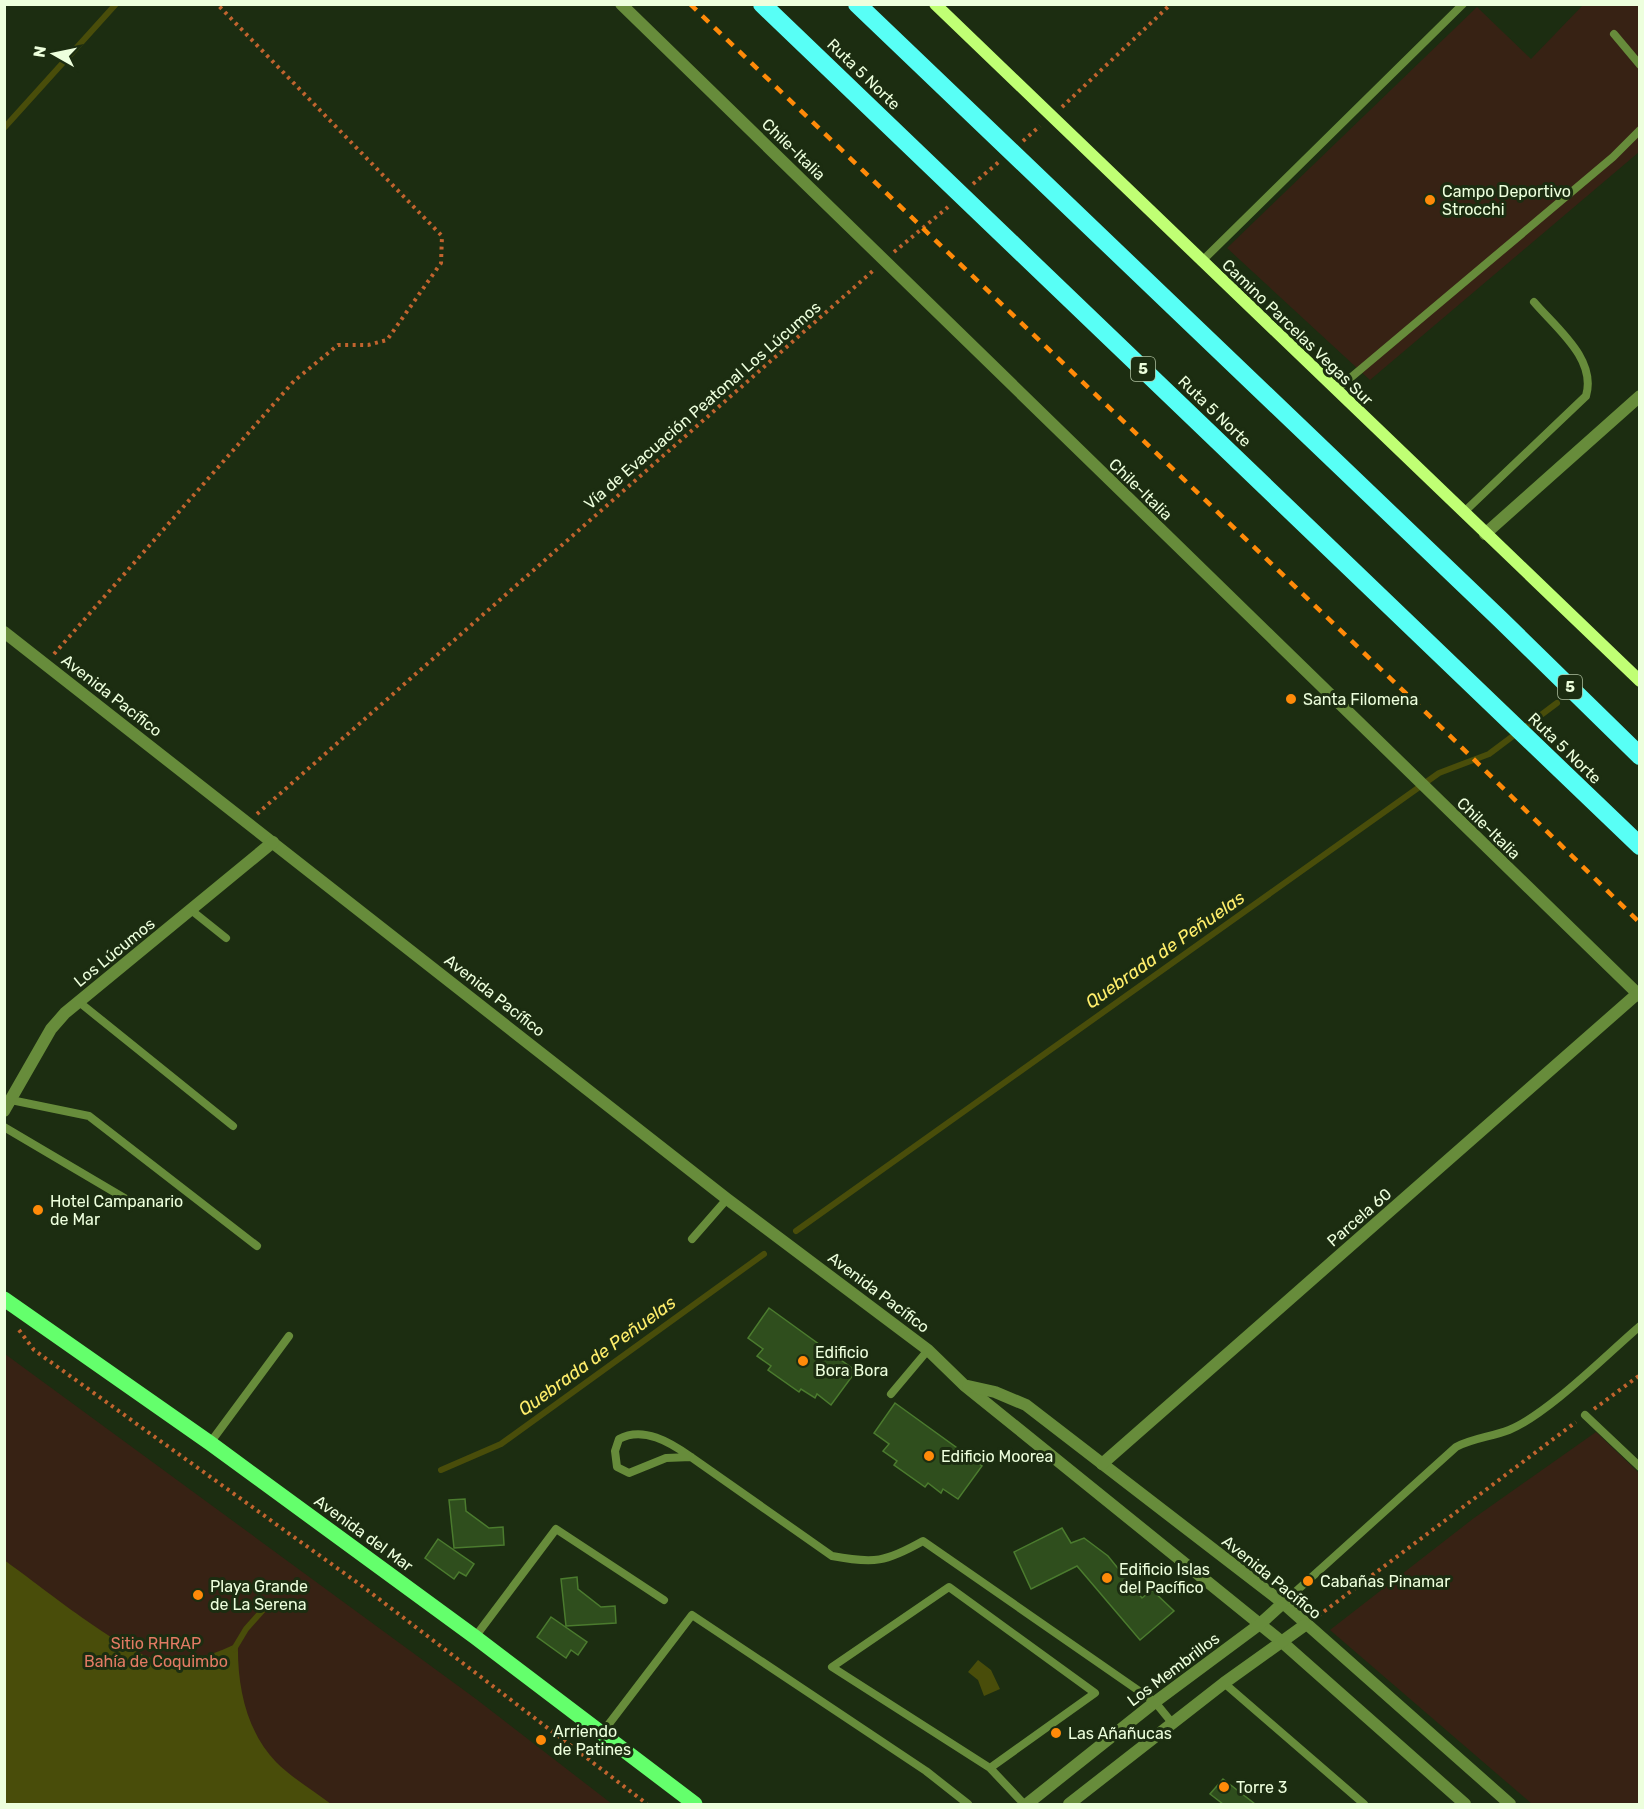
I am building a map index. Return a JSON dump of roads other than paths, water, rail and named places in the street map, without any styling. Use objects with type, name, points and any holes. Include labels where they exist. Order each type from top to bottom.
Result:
[{"type":"highway","name":"Ruta 5 Norte","points":[[762,4],[1640,846]]},
{"type":"highway","name":"5","points":[[856,4],[1500,619],[1640,756]]},
{"type":"main road","name":"Avenida del Mar","points":[[4,1299],[210,1443],[475,1637],[695,1804]]},
{"type":"street","name":"Chile-Italia","points":[[621,4],[885,260],[959,336],[1638,995]]},
{"type":"street","name":"Camino Parcelas Vegas Sur","points":[[935,4],[1201,262],[1640,681]]},
{"type":"street","points":[[1485,534],[1640,396]]},
{"type":"street","name":"Avenida Pacífico","points":[[4,632],[727,1199],[928,1350],[964,1385],[1282,1642],[1462,1804]]},
{"type":"street","name":"Los Lúcumos","points":[[8,1106],[51,1029],[65,1013],[273,842]]},
{"type":"street","name":"Parcela 60","points":[[1102,1464],[1638,995]]},
{"type":"street","name":"Avenida Pacífico","points":[[964,1385],[994,1392],[1026,1405],[1283,1604],[1510,1804]]},
{"type":"street","name":"Los Membrillos","points":[[1026,1804],[1283,1604]]},
{"type":"street","points":[[1069,1804],[1224,1683],[1305,1625]]},
{"type":"lane","points":[[1201,262],[1463,4]]},
{"type":"lane","points":[[1614,34],[1640,65]]},
{"type":"lane","points":[[1336,390],[1613,158],[1640,130]]},
{"type":"lane","points":[[1463,513],[1586,396],[1589,379],[1583,359],[1534,302]]},
{"type":"lane","points":[[191,910],[226,938]]},
{"type":"lane","points":[[79,1002],[233,1126]]},
{"type":"lane","points":[[8,1106],[89,1116],[257,1246]]},
{"type":"lane","points":[[4,1127],[126,1199]]},
{"type":"lane","points":[[692,1239],[727,1199]]},
{"type":"lane","points":[[1283,1604],[1456,1447],[1473,1438],[1509,1430],[1545,1408],[1640,1326]]},
{"type":"lane","points":[[210,1443],[289,1336]]},
{"type":"lane","points":[[891,1394],[928,1350]]},
{"type":"lane","points":[[1585,1415],[1640,1467]]},
{"type":"lane","points":[[691,1457],[666,1458],[629,1473],[617,1467],[615,1451],[619,1439],[631,1432],[651,1436],[691,1457],[832,1557],[860,1562],[894,1557],[923,1541],[1155,1702],[1173,1724]]},
{"type":"lane","points":[[475,1637],[556,1529],[664,1600]]},
{"type":"lane","points":[[990,1768],[1095,1693],[949,1587],[832,1666],[990,1768],[1026,1804]]},
{"type":"lane","points":[[602,1733],[692,1616],[926,1771],[968,1804]]},
{"type":"lane","points":[[1224,1683],[1364,1804]]},
{"type":"waterway","points":[[4,128],[116,4]]},
{"type":"waterway","name":"Quebrada de Peñuelas","points":[[796,1231],[1439,773],[1489,754],[1557,703]]},
{"type":"waterway","name":"Quebrada de Peñuelas","points":[[441,1470],[501,1444],[764,1254]]},
{"type":"waterway","points":[[234,1649],[246,1629],[262,1611]]},
{"type":"railway","points":[[690,4],[1444,730],[1640,923]]},
{"type":"place","name":"Campo Deportivo Strocchi","points":[[1430,200]]},
{"type":"place","name":"Santa Filomena","points":[[1291,699]]},
{"type":"place","name":"Hotel Campanario de Mar","points":[[38,1210]]},
{"type":"place","name":"Edificio Bora Bora","points":[[803,1361]]},
{"type":"place","name":"Edificio Moorea","points":[[929,1456]]},
{"type":"place","name":"Edificio Islas del Pacífico","points":[[1107,1578]]},
{"type":"place","name":"Cabañas Pinamar","points":[[1308,1581]]},
{"type":"place","name":"Playa Grande de La Serena","points":[[198,1595]]},
{"type":"place","name":"Las Añañucas","points":[[1056,1733]]},
{"type":"place","name":"Arriendo de Patines","points":[[541,1740]]},
{"type":"place","name":"Torre 3","points":[[1224,1787]]},
{"type":"park label","name":"Sitio RHRAP Bahía de Coquimbo","points":[[156,1652]]}]
